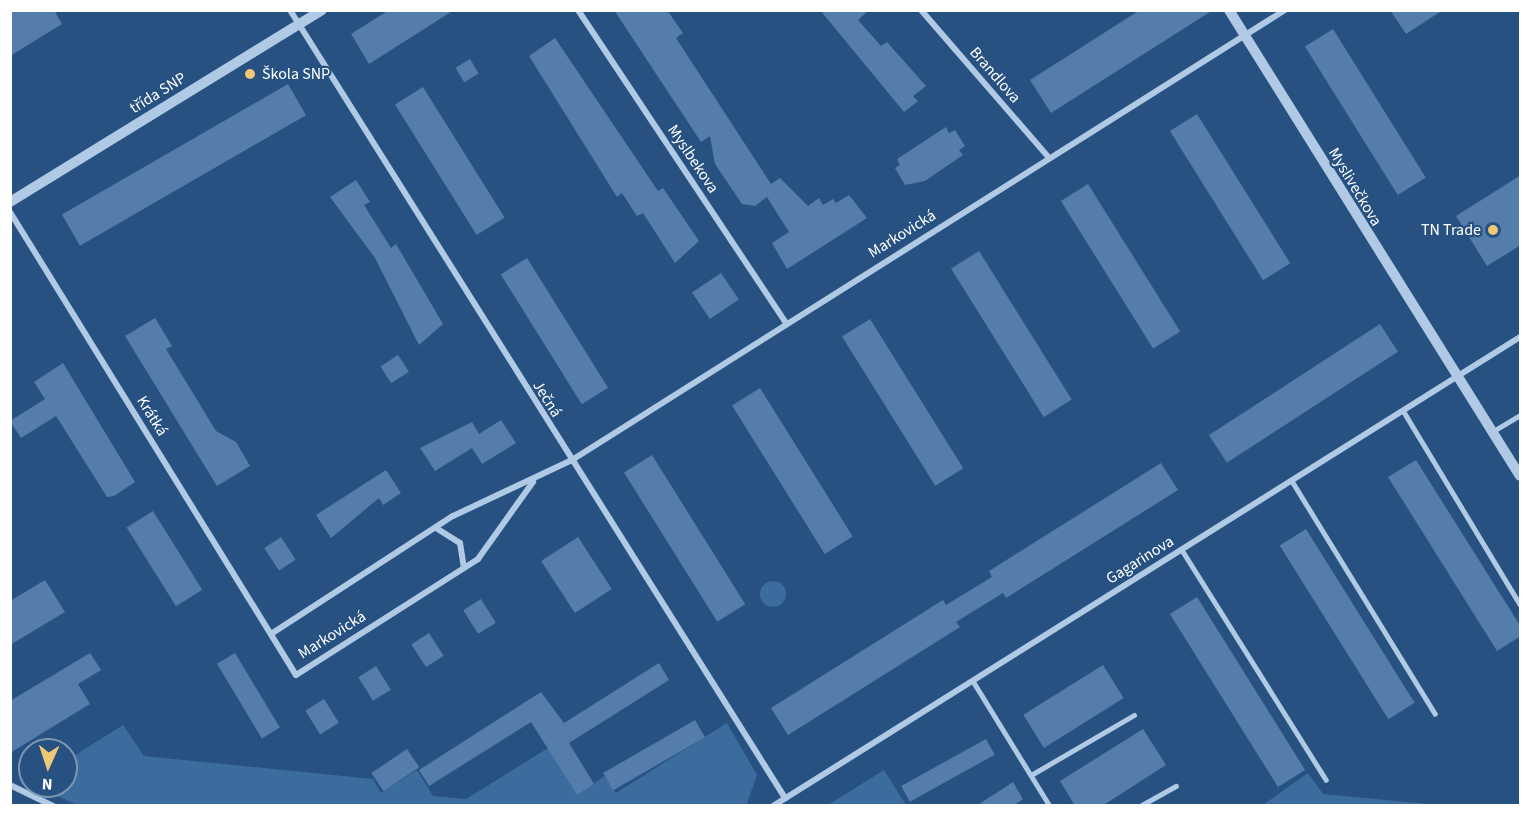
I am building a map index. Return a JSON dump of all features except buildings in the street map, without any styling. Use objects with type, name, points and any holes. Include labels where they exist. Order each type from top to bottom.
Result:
[{"type":"street","name":"Ječná","points":[[290,10],[785,798]]},
{"type":"street","name":"třída SNP","points":[[10,202],[322,10]]},
{"type":"street","name":"Myslbekova","points":[[578,10],[786,323]]},
{"type":"street","name":"Brandlova","points":[[921,10],[1049,158]]},
{"type":"street","name":"Myslivečkova","points":[[1229,10],[1455,379],[1521,476]]},
{"type":"street","name":"Markovická","points":[[534,482],[478,560],[296,675],[271,634],[436,528],[534,482],[572,460],[1285,10]]},
{"type":"street","name":"Krátká","points":[[10,212],[271,634]]},
{"type":"street","name":"Gagarinova","points":[[773,806],[1521,337]]},
{"type":"street","points":[[436,528],[460,543],[464,568]]},
{"type":"street","points":[[10,784],[53,806]]},
{"type":"lane","points":[[1404,412],[1521,604]]},
{"type":"lane","points":[[1491,432],[1521,415]]},
{"type":"lane","points":[[1292,481],[1436,713]]},
{"type":"lane","points":[[1182,550],[1326,780]]},
{"type":"lane","points":[[973,681],[1050,806]]},
{"type":"lane","points":[[1031,776],[1134,715]]},
{"type":"lane","points":[[1140,806],[1176,786]]},
{"type":"shaded area","points":[[773,581],[782,585],[786,594],[782,603],[773,607],[764,603],[760,594],[764,585]]},
{"type":"shaded area","points":[[727,723],[757,775],[746,806],[79,806],[62,798],[78,798],[78,753],[123,725],[144,756],[373,779],[381,793],[417,770],[433,796],[466,799],[548,748],[577,795],[605,776],[616,793]]},
{"type":"shaded area","points":[[884,770],[906,805],[828,805]]},
{"type":"shaded area","points":[[1308,773],[1323,794],[1439,805],[1263,805]]},
{"type":"place","name":"Škola SNP","points":[[250,74]]},
{"type":"place","name":"TN Trade","points":[[1493,230]]}]
